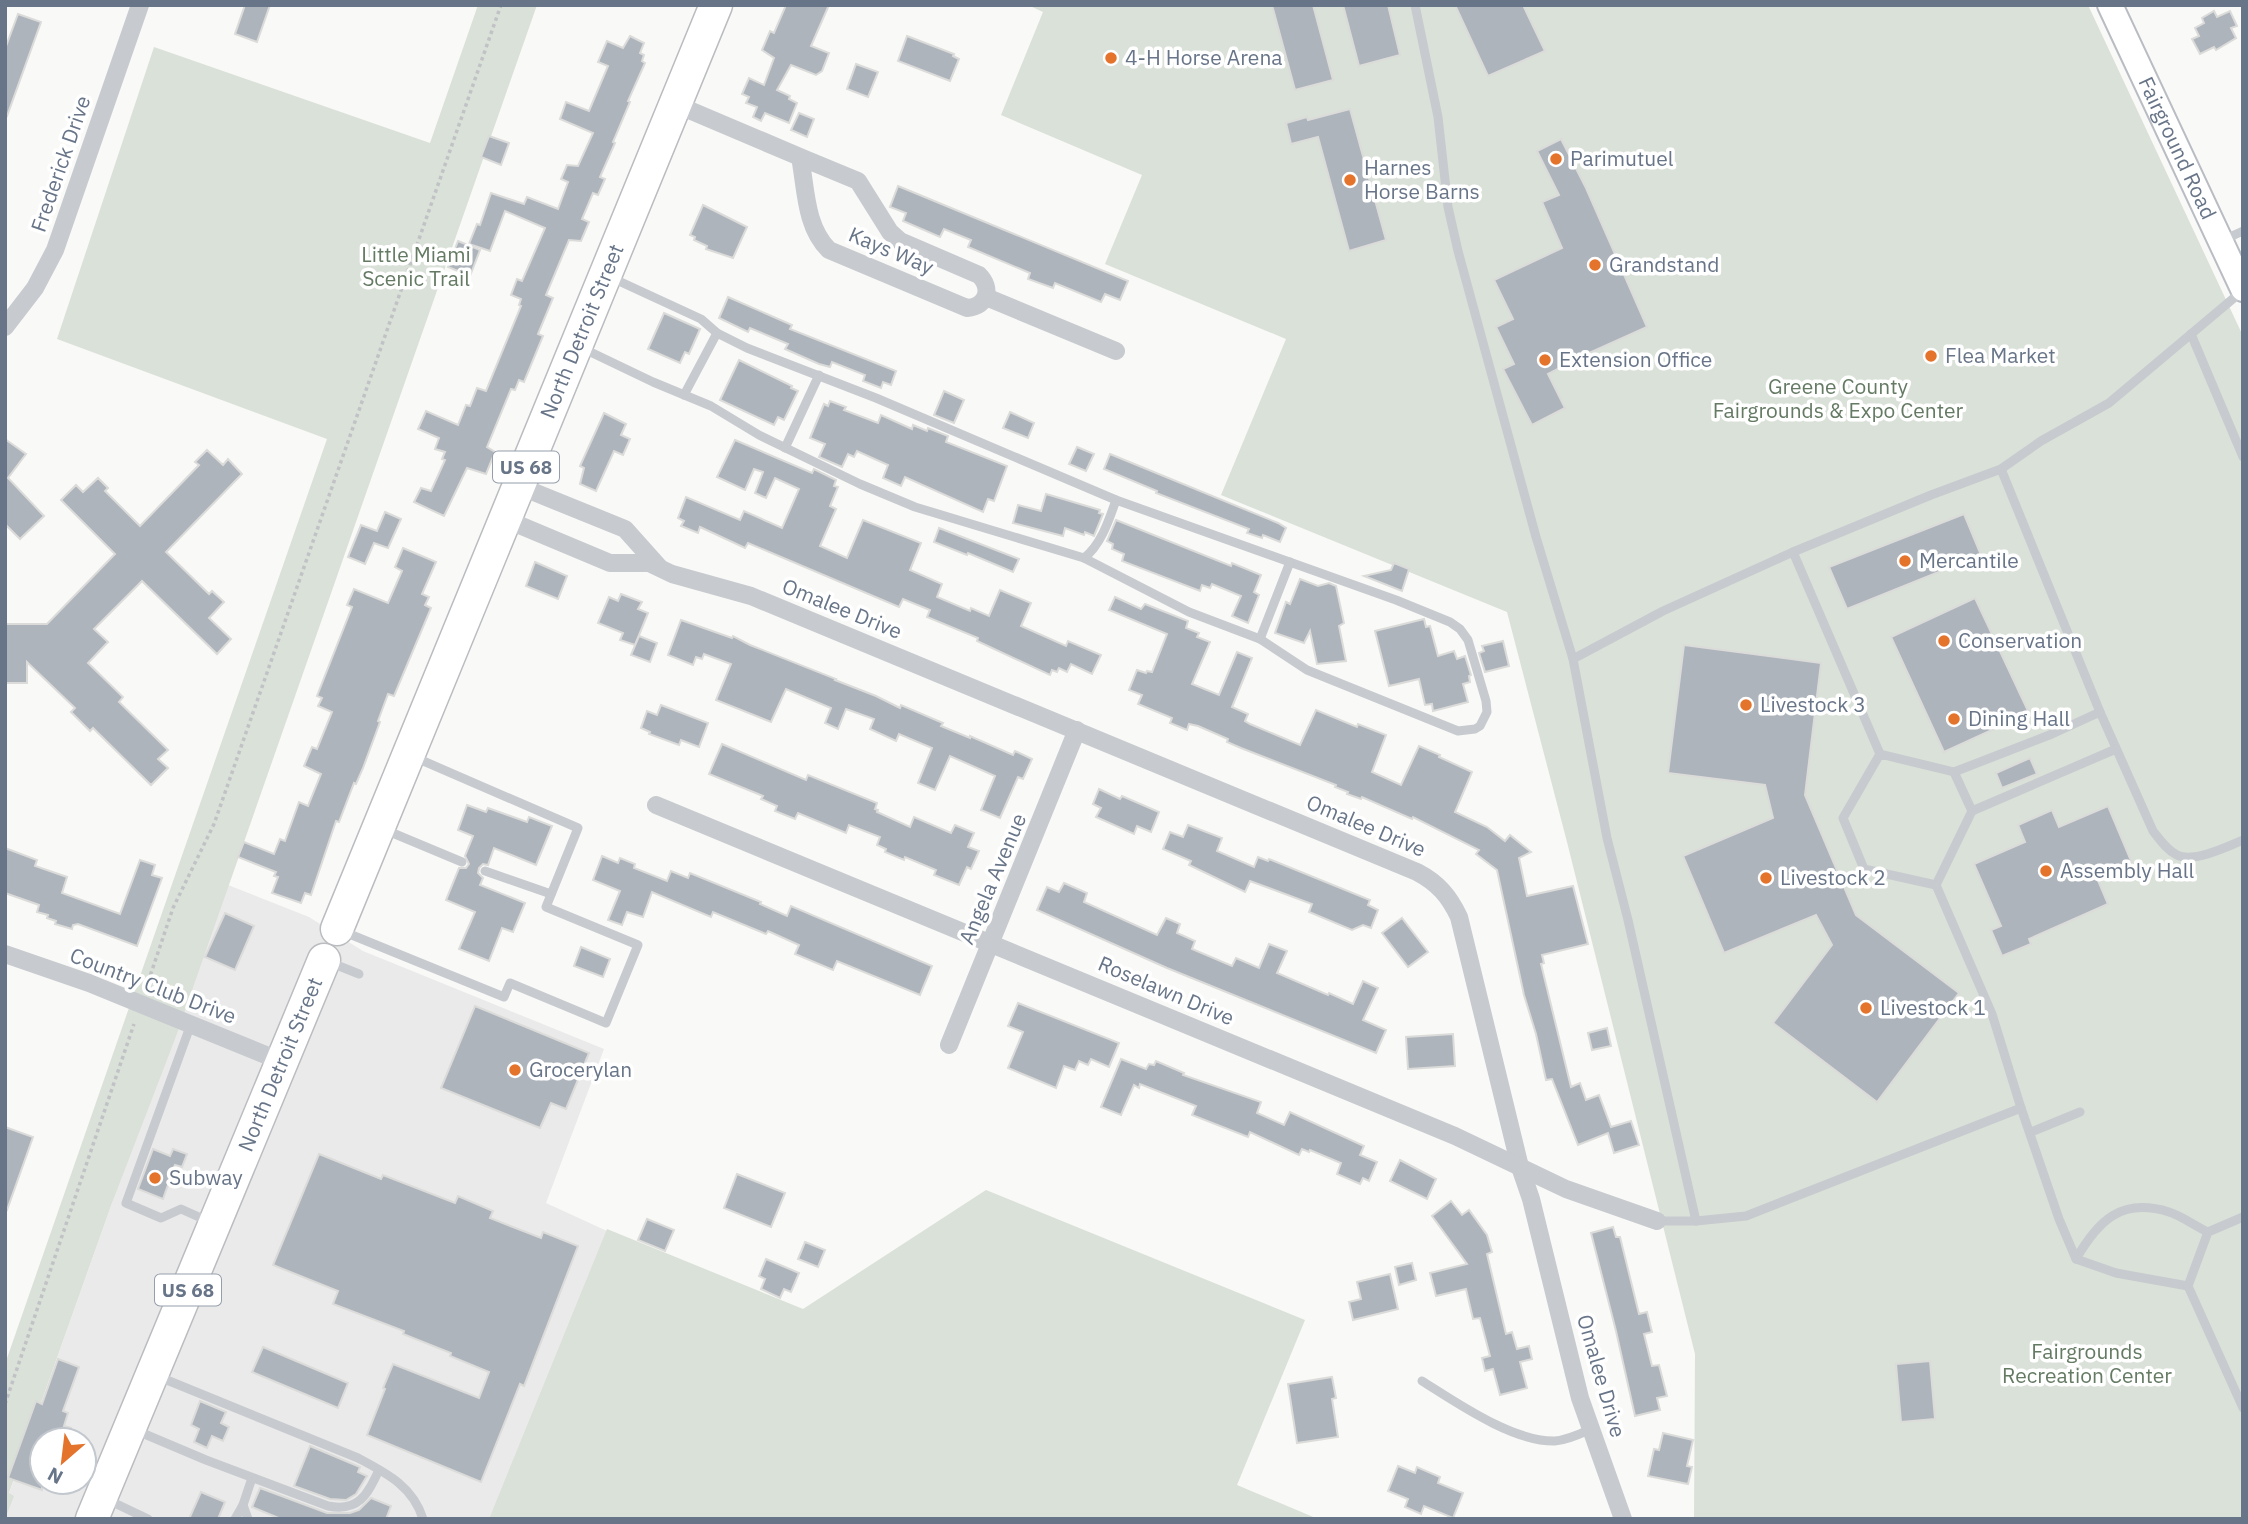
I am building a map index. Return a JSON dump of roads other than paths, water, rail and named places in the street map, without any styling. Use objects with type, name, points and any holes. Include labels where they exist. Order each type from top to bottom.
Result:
[{"type":"highway","name":"North Detroit Street","points":[[337,929],[716,5]]},
{"type":"highway","name":"North Detroit Street","points":[[97,1508],[324,960]]},
{"type":"street","name":"Frederick Drive","points":[[5,327],[35,288],[55,250],[140,5]]},
{"type":"street","name":"Fairground Road","points":[[2110,5],[2243,290]]},
{"type":"street","name":"Kays Way","points":[[675,104],[858,181],[890,232],[900,242],[979,275],[985,282],[986,297],[976,307],[967,308],[829,250],[819,240],[813,228],[800,157]]},
{"type":"street","points":[[986,297],[1116,351]]},
{"type":"street","name":"Omalee Drive","points":[[519,486],[625,529],[659,567]]},
{"type":"street","name":"Omalee Drive","points":[[505,520],[610,563],[639,562],[751,596],[1417,872],[1440,887],[1459,917],[1580,1398],[1623,1519]]},
{"type":"street","name":"Angela Avenue","points":[[949,1045],[1077,730]]},
{"type":"street","name":"Roselawn Drive","points":[[656,804],[1455,1136],[1566,1189],[1657,1220]]},
{"type":"street","name":"Country Club Drive","points":[[5,954],[89,983],[283,1062]]},
{"type":"lane","points":[[1415,5],[1438,117],[1448,207],[1458,251],[1536,537],[1573,659],[1607,838],[1696,1221]]},
{"type":"lane","points":[[2220,242],[2243,231]]},
{"type":"lane","points":[[576,345],[711,406],[785,448],[860,484],[915,507],[1084,558],[1189,612],[1260,639],[1307,670],[1458,731],[1475,729],[1487,712],[1474,653],[1460,629],[1450,622],[1396,600],[1116,500],[819,375],[747,348],[717,333],[701,319],[605,274]]},
{"type":"lane","points":[[1573,659],[1663,611],[1793,552],[2001,469],[2041,441],[2109,403],[2243,290]]},
{"type":"lane","points":[[684,395],[717,333]]},
{"type":"lane","points":[[2190,334],[2243,457]]},
{"type":"lane","points":[[785,448],[819,375]]},
{"type":"lane","points":[[2001,469],[2100,712],[2153,831],[2164,845],[2179,857],[2220,850],[2243,840]]},
{"type":"lane","points":[[1084,558],[1103,533],[1116,500]]},
{"type":"lane","points":[[1793,552],[1880,754]]},
{"type":"lane","points":[[1260,639],[1290,562]]},
{"type":"lane","points":[[1880,754],[1954,772],[2052,734],[2100,712]]},
{"type":"lane","points":[[2116,749],[1972,811],[1936,885],[1992,1014],[2059,1219],[2076,1259],[2116,1273],[2188,1286]]},
{"type":"lane","points":[[1880,754],[1843,818],[1864,869],[1936,885]]},
{"type":"lane","points":[[337,929],[504,997],[510,983],[606,1023],[638,945],[546,907],[578,828],[409,755]]},
{"type":"lane","points":[[1954,772],[1972,811]]},
{"type":"lane","points":[[379,827],[462,862]]},
{"type":"lane","points":[[485,870],[551,894]]},
{"type":"lane","points":[[324,960],[359,974]]},
{"type":"lane","points":[[191,1024],[126,1203],[161,1218],[181,1209],[215,1224]]},
{"type":"lane","points":[[1657,1220],[1696,1221],[1746,1216],[2021,1108]]},
{"type":"lane","points":[[2031,1132],[2080,1112]]},
{"type":"lane","points":[[2076,1259],[2090,1235],[2104,1220],[2120,1211],[2143,1209],[2169,1212],[2208,1232]]},
{"type":"lane","points":[[2243,1217],[2208,1232],[2188,1286],[2243,1408]]},
{"type":"lane","points":[[152,1374],[379,1469],[406,1488],[418,1504],[423,1519]]},
{"type":"lane","points":[[1422,1381],[1480,1418],[1542,1440],[1567,1439],[1591,1429]]},
{"type":"lane","points":[[130,1428],[252,1478],[340,1508],[351,1506],[361,1499],[379,1469]]},
{"type":"lane","points":[[235,1519],[252,1478]]},
{"type":"lane","points":[[243,1505],[248,1519]]},
{"type":"lane","points":[[97,1508],[148,1519]]},
{"type":"place","name":"4-H Horse Arena","points":[[1111,58]]},
{"type":"place","name":"Parimutuel","points":[[1556,159]]},
{"type":"place","name":"Harnes Horse Barns","points":[[1350,180]]},
{"type":"place","name":"Grandstand","points":[[1595,265]]},
{"type":"place","name":"Flea Market","points":[[1931,356]]},
{"type":"place","name":"Extension Office","points":[[1545,360]]},
{"type":"place","name":"Mercantile","points":[[1905,561]]},
{"type":"place","name":"Conservation","points":[[1944,641]]},
{"type":"place","name":"Livestock 3","points":[[1746,705]]},
{"type":"place","name":"Dining Hall","points":[[1954,719]]},
{"type":"place","name":"Assembly Hall","points":[[2046,871]]},
{"type":"place","name":"Livestock 2","points":[[1766,878]]},
{"type":"place","name":"Livestock 1","points":[[1866,1008]]},
{"type":"place","name":"Grocerylan","points":[[515,1070]]},
{"type":"place","name":"Subway","points":[[155,1178]]},
{"type":"park label","name":"Little Miami Scenic Trail","points":[[416,267]]},
{"type":"park label","name":"Greene County Fairgrounds & Expo Center","points":[[1838,399]]},
{"type":"park label","name":"Fairgrounds Recreation Center","points":[[2087,1364]]}]
